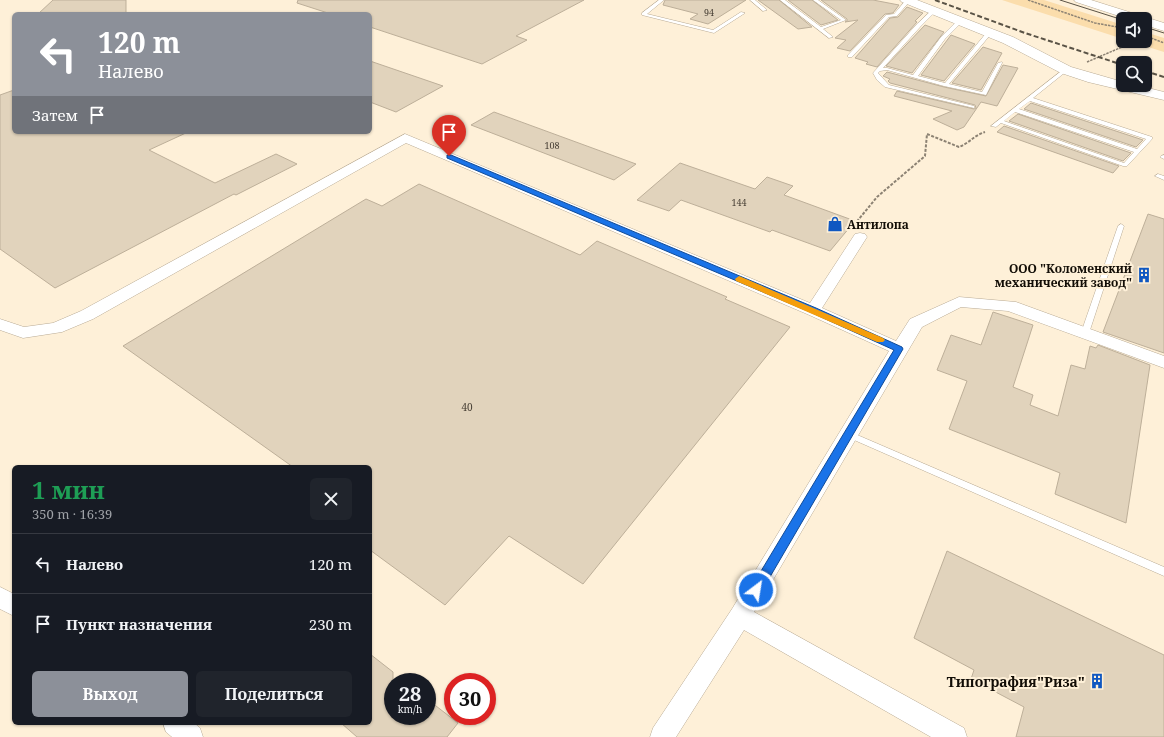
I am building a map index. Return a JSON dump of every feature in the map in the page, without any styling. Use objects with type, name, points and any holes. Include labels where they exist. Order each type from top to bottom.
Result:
[{"type":"main road","points":[[907,0],[989,32],[1066,70],[1092,79],[1164,96]]},
{"type":"street","points":[[1080,0],[1118,12]]},
{"type":"street","points":[[1152,23],[1164,27]]},
{"type":"street","points":[[0,324],[23,333],[56,328],[87,315],[405,138],[813,310],[899,349]]},
{"type":"street","points":[[813,310],[860,237]]},
{"type":"street","points":[[662,737],[740,616],[916,323],[959,302],[1010,306],[1164,362]]},
{"type":"street","points":[[0,598],[12,605]]},
{"type":"street","points":[[740,616],[955,737]]},
{"type":"street","points":[[177,725],[191,737]]},
{"type":"lane","points":[[662,0],[644,14],[714,32],[743,13]]},
{"type":"lane","points":[[752,0],[765,10]]},
{"type":"lane","points":[[782,0],[831,37]]},
{"type":"lane","points":[[815,0],[844,20],[820,29]]},
{"type":"lane","points":[[850,56],[888,16],[895,15],[907,0]]},
{"type":"lane","points":[[934,11],[919,25],[875,73],[887,86],[972,107]]},
{"type":"lane","points":[[914,76],[943,38],[960,21]]},
{"type":"lane","points":[[946,85],[989,32]]},
{"type":"lane","points":[[879,70],[887,69],[984,94],[1000,63]]},
{"type":"lane","points":[[994,126],[1066,70]]},
{"type":"lane","points":[[1000,121],[1125,165],[1150,138],[1029,99]]},
{"type":"lane","points":[[1015,110],[1138,151]]},
{"type":"lane","points":[[1085,333],[1121,226]]},
{"type":"lane","points":[[848,434],[1164,572]]},
{"type":"path","points":[[1028,0],[1095,23],[1116,27]]},
{"type":"path","points":[[1152,38],[1164,43]]},
{"type":"path","points":[[1066,70],[1121,48]]},
{"type":"path","points":[[860,237],[848,233],[877,197],[925,156],[927,134],[959,147],[969,143],[974,136],[983,134],[994,126]]},
{"type":"shaded area","points":[[1002,0],[1044,0],[1116,23],[1116,37]]},
{"type":"shaded area","points":[[1152,34],[1164,38],[1164,52],[1151,48]]},
{"type":"building","points":[[53,0],[126,0],[126,12],[40,12]]},
{"type":"building","points":[[298,0],[584,0],[516,36],[527,40],[482,64],[372,28],[372,12],[325,12],[297,3]]},
{"type":"building","points":[[665,0],[746,0],[708,24],[690,19],[698,14],[663,5]]},
{"type":"building","points":[[758,0],[779,0],[812,27],[798,29]]},
{"type":"building","points":[[788,0],[812,0],[838,20],[821,25]]},
{"type":"building","points":[[821,0],[873,0],[899,5],[893,13],[885,14],[850,51],[837,48],[846,40],[835,38],[858,20],[845,22],[847,19]]},
{"type":"building","points":[[907,7],[923,13],[915,21],[917,22],[877,67],[866,64],[868,62],[855,58],[890,18],[898,17]]},
{"type":"building","points":[[925,25],[944,32],[912,73],[886,66]]},
{"type":"building","points":[[951,35],[975,44],[944,81],[921,75]]},
{"type":"building","points":[[983,47],[1002,53],[981,90],[952,83]]},
{"type":"building","points":[[372,62],[443,86],[396,112],[372,103]]},
{"type":"building","points":[[1003,65],[1018,68],[997,106],[981,102],[964,127],[957,130],[933,119],[952,111],[894,96],[897,91],[974,109],[976,108],[975,105],[890,83],[888,81],[890,79],[883,76],[887,72],[986,96]]},
{"type":"building","points":[[12,91],[12,134],[184,134],[149,150],[215,183],[276,154],[297,164],[236,195],[234,194],[55,288],[0,249],[0,95]]},
{"type":"building","points":[[1031,103],[1143,140],[1136,147],[1024,109]]},
{"type":"building","points":[[494,112],[636,164],[614,180],[471,125]]},
{"type":"building","points":[[1018,114],[1131,153],[1123,161],[1009,121]]},
{"type":"building","points":[[1004,126],[1119,166],[1113,173],[997,132]]},
{"type":"building","points":[[680,163],[755,189],[767,177],[793,186],[784,195],[855,221],[830,251],[772,230],[770,232],[681,200],[669,211],[637,200]]},
{"type":"building","points":[[419,184],[580,255],[597,241],[727,297],[725,299],[790,327],[583,584],[509,536],[445,605],[372,551],[372,465],[290,465],[123,346],[366,199],[382,206]]},
{"type":"building","name":"ООО \"Коломенский механический завод\"","points":[[1148,214],[1164,219],[1164,353],[1103,332]]},
{"type":"building","points":[[993,312],[1033,325],[1013,387],[1033,395],[1030,405],[1058,416],[1071,365],[1085,369],[1090,346],[1096,348],[1098,345],[1150,365],[1126,523],[1055,494],[1060,473],[949,429],[967,381],[937,370],[951,335],[981,345]]},
{"type":"building","points":[[947,551],[1164,655],[1164,737],[1016,737],[1024,707],[971,679],[974,670],[914,638]]},
{"type":"building","points":[[372,656],[393,672],[384,673],[384,725],[436,725],[436,706],[444,712],[444,725],[456,725],[447,737],[357,737],[343,725],[372,725]]},
{"type":"tram line","points":[[1060,0],[1116,18]]},
{"type":"tram line","points":[[1152,29],[1164,33]]},
{"type":"railway","points":[[935,0],[1025,33],[1116,63]]},
{"type":"railway","points":[[1152,73],[1164,77]]},
{"type":"slow traffic","points":[[739,279],[880,340]]},
{"type":"place","name":"Aнтилопа","points":[[835,224]]},
{"type":"place","name":"ООО \"Коломенский механический завод\"","points":[[1144,275]]},
{"type":"place","name":"Типография\"Риза\"","points":[[1097,681]]},
{"type":"route","points":[[449,156],[813,310],[899,349],[756,590]]}]
